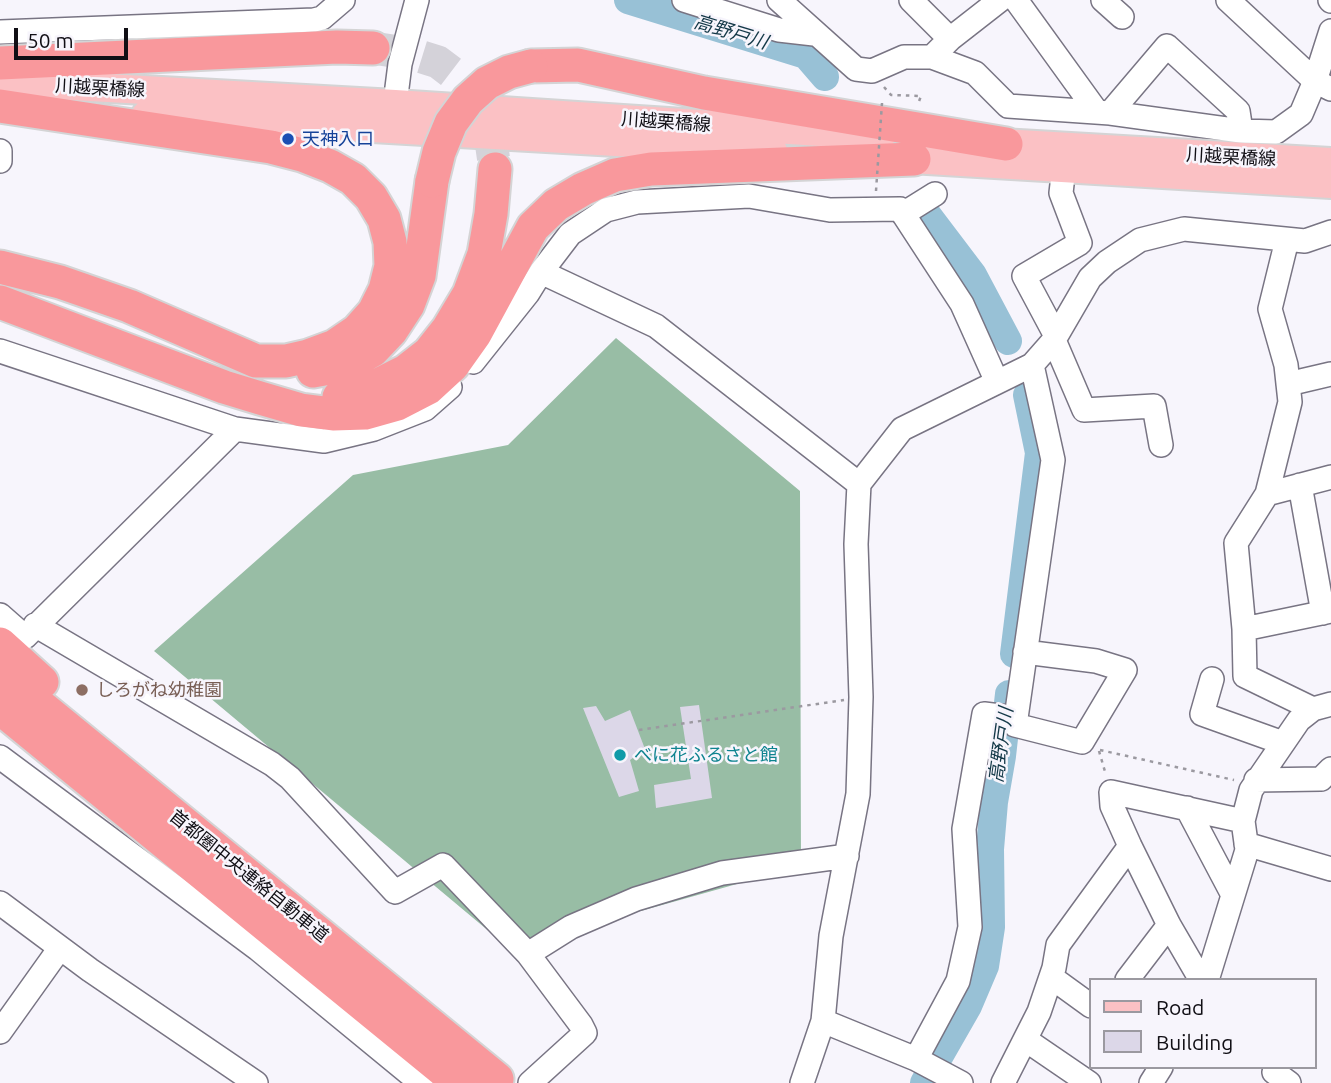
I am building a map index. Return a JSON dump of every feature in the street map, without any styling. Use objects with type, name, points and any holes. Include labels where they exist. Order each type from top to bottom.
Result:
[{"type":"highway","points":[[0,63],[373,48]]},
{"type":"highway","points":[[0,267],[60,282],[129,306],[256,361],[285,369],[316,371],[346,365],[373,350],[391,331],[408,305],[419,276],[432,181],[439,152],[451,123],[468,100],[487,83],[509,72],[531,66],[578,65],[704,93],[1006,144]]},
{"type":"highway","points":[[0,106],[271,148],[302,155],[353,179],[371,197],[384,219],[391,254],[386,290],[374,312],[357,331],[335,346],[286,362],[256,361]]},
{"type":"highway","points":[[4,306],[260,398],[333,414],[365,413],[397,404],[428,388],[453,365],[475,334],[533,227],[556,205],[583,189],[615,175],[651,169],[914,159]]},
{"type":"highway","points":[[260,398],[314,400],[347,396],[406,371],[429,353],[448,329],[469,294],[484,254],[495,169]]},
{"type":"highway","points":[[20,636],[188,812],[290,909]]},
{"type":"highway","name":"首都圏中央連絡自動車道","points":[[0,673],[497,1079]]},
{"type":"highway","name":"首都圏中央連絡自動車道","points":[[0,708],[459,1083]]},
{"type":"highway","points":[[0,733],[234,898]]},
{"type":"main road","name":"川越栗橋線","points":[[0,82],[914,159],[1331,184]]},
{"type":"main road","name":"川越栗橋線","points":[[0,106],[393,117],[1006,144],[1331,162]]},
{"type":"street","points":[[302,0],[314,20]]},
{"type":"street","points":[[0,32],[314,20],[322,18],[343,0]]},
{"type":"street","points":[[393,117],[400,64],[416,0]]},
{"type":"street","points":[[684,0],[779,30],[814,34]]},
{"type":"street","points":[[779,0],[856,69],[871,71],[904,57],[932,57],[975,73],[1008,106],[1104,112],[1241,131],[1276,132],[1301,114],[1323,85],[1331,31]]},
{"type":"street","points":[[911,0],[950,39]]},
{"type":"street","points":[[932,57],[950,39],[1000,0]]},
{"type":"street","points":[[1016,0],[1104,112]]},
{"type":"street","points":[[1103,0],[1122,17]]},
{"type":"street","points":[[1228,0],[1323,85]]},
{"type":"street","points":[[1104,112],[1167,46],[1238,111],[1241,131]]},
{"type":"street","points":[[0,151],[0,161]]},
{"type":"street","points":[[1064,167],[1061,193],[1080,243],[1024,276],[1055,338],[1084,410],[1154,406],[1161,445]]},
{"type":"street","points":[[903,214],[935,194]]},
{"type":"street","points":[[0,351],[235,429],[324,441],[374,429],[425,409],[458,380],[528,293],[570,234],[606,210],[637,202],[749,196],[830,210],[900,209],[962,304],[997,382]]},
{"type":"street","points":[[802,1083],[823,1021],[831,936],[858,794],[861,697],[856,544],[859,484],[902,429],[1031,365],[1055,338],[1090,278],[1107,262],[1140,240],[1184,229],[1305,241],[1331,232]]},
{"type":"street","points":[[1287,240],[1270,309],[1286,365],[1290,402],[1267,494],[1236,543],[1244,629],[1245,676],[1322,707]]},
{"type":"street","points":[[541,272],[656,326],[859,484]]},
{"type":"street","points":[[1025,652],[1097,661],[1125,670],[1082,742],[1015,725],[1025,652],[1053,460],[1031,365]]},
{"type":"street","points":[[1288,384],[1331,374]]},
{"type":"street","points":[[20,636],[235,429]]},
{"type":"street","points":[[1267,494],[1331,477]]},
{"type":"street","points":[[1244,629],[1327,612],[1300,485]]},
{"type":"street","points":[[0,615],[20,636],[272,764],[290,778],[395,892],[443,864],[527,954],[585,1033],[530,1083]]},
{"type":"street","points":[[1212,679],[1202,715],[1283,743]]},
{"type":"street","points":[[1205,978],[1247,850],[1243,821],[1254,782],[1299,720],[1322,707]]},
{"type":"street","points":[[916,1059],[958,981],[970,927],[964,829],[984,714],[1016,718]]},
{"type":"street","points":[[0,757],[258,949],[421,1083]]},
{"type":"street","points":[[1254,782],[1321,779],[1331,768]]},
{"type":"street","points":[[1203,978],[1169,925],[1130,846],[1112,806],[1111,792],[1243,821]]},
{"type":"street","points":[[1187,808],[1233,895]]},
{"type":"street","points":[[1246,845],[1331,869]]},
{"type":"street","points":[[1003,1083],[1026,1040],[1051,977],[1058,945],[1130,846]]},
{"type":"street","points":[[527,954],[571,927],[636,900],[722,873],[847,856]]},
{"type":"street","points":[[0,903],[60,948],[256,1083]]},
{"type":"street","points":[[1129,978],[1169,925]]},
{"type":"street","points":[[0,1032],[60,948]]},
{"type":"street","points":[[1051,977],[1090,1005]]},
{"type":"street","points":[[823,1021],[916,1059],[948,1080]]},
{"type":"street","points":[[1026,1040],[1089,1083]]},
{"type":"path","points":[[871,71],[891,95],[921,96],[919,104],[906,104]]},
{"type":"path","points":[[876,191],[882,103]]},
{"type":"path","points":[[639,730],[861,697]]},
{"type":"path","points":[[1111,792],[1099,750],[1254,782]]},
{"type":"green space","points":[[616,338],[800,491],[801,866],[509,948],[154,651],[353,475],[508,445]]},
{"type":"building","points":[[699,705],[712,798],[656,808],[654,785],[691,779],[680,707]]},
{"type":"building","name":"べに花ふるさと館","points":[[596,706],[605,721],[630,710],[645,749],[630,760],[639,791],[619,797],[583,708]]},
{"type":"waterway","name":"高野戸川","points":[[628,0],[806,55],[825,77]]},
{"type":"waterway","name":"高野戸川","points":[[926,213],[973,275],[1008,341]]},
{"type":"waterway","name":"高野戸川","points":[[1014,654],[1039,453],[1027,395]]},
{"type":"waterway","name":"高野戸川","points":[[924,1083],[968,1006],[985,966],[991,927],[990,849],[994,802],[1009,694]]},
{"type":"tunnel","points":[[373,48],[412,54],[438,62],[459,78],[479,102],[489,127],[495,169]]},
{"type":"place","name":"天神入口","points":[[288,139]]},
{"type":"place","name":"しろがね幼稚園","points":[[82,690]]},
{"type":"place","name":"べに花ふるさと館","points":[[620,755]]}]
